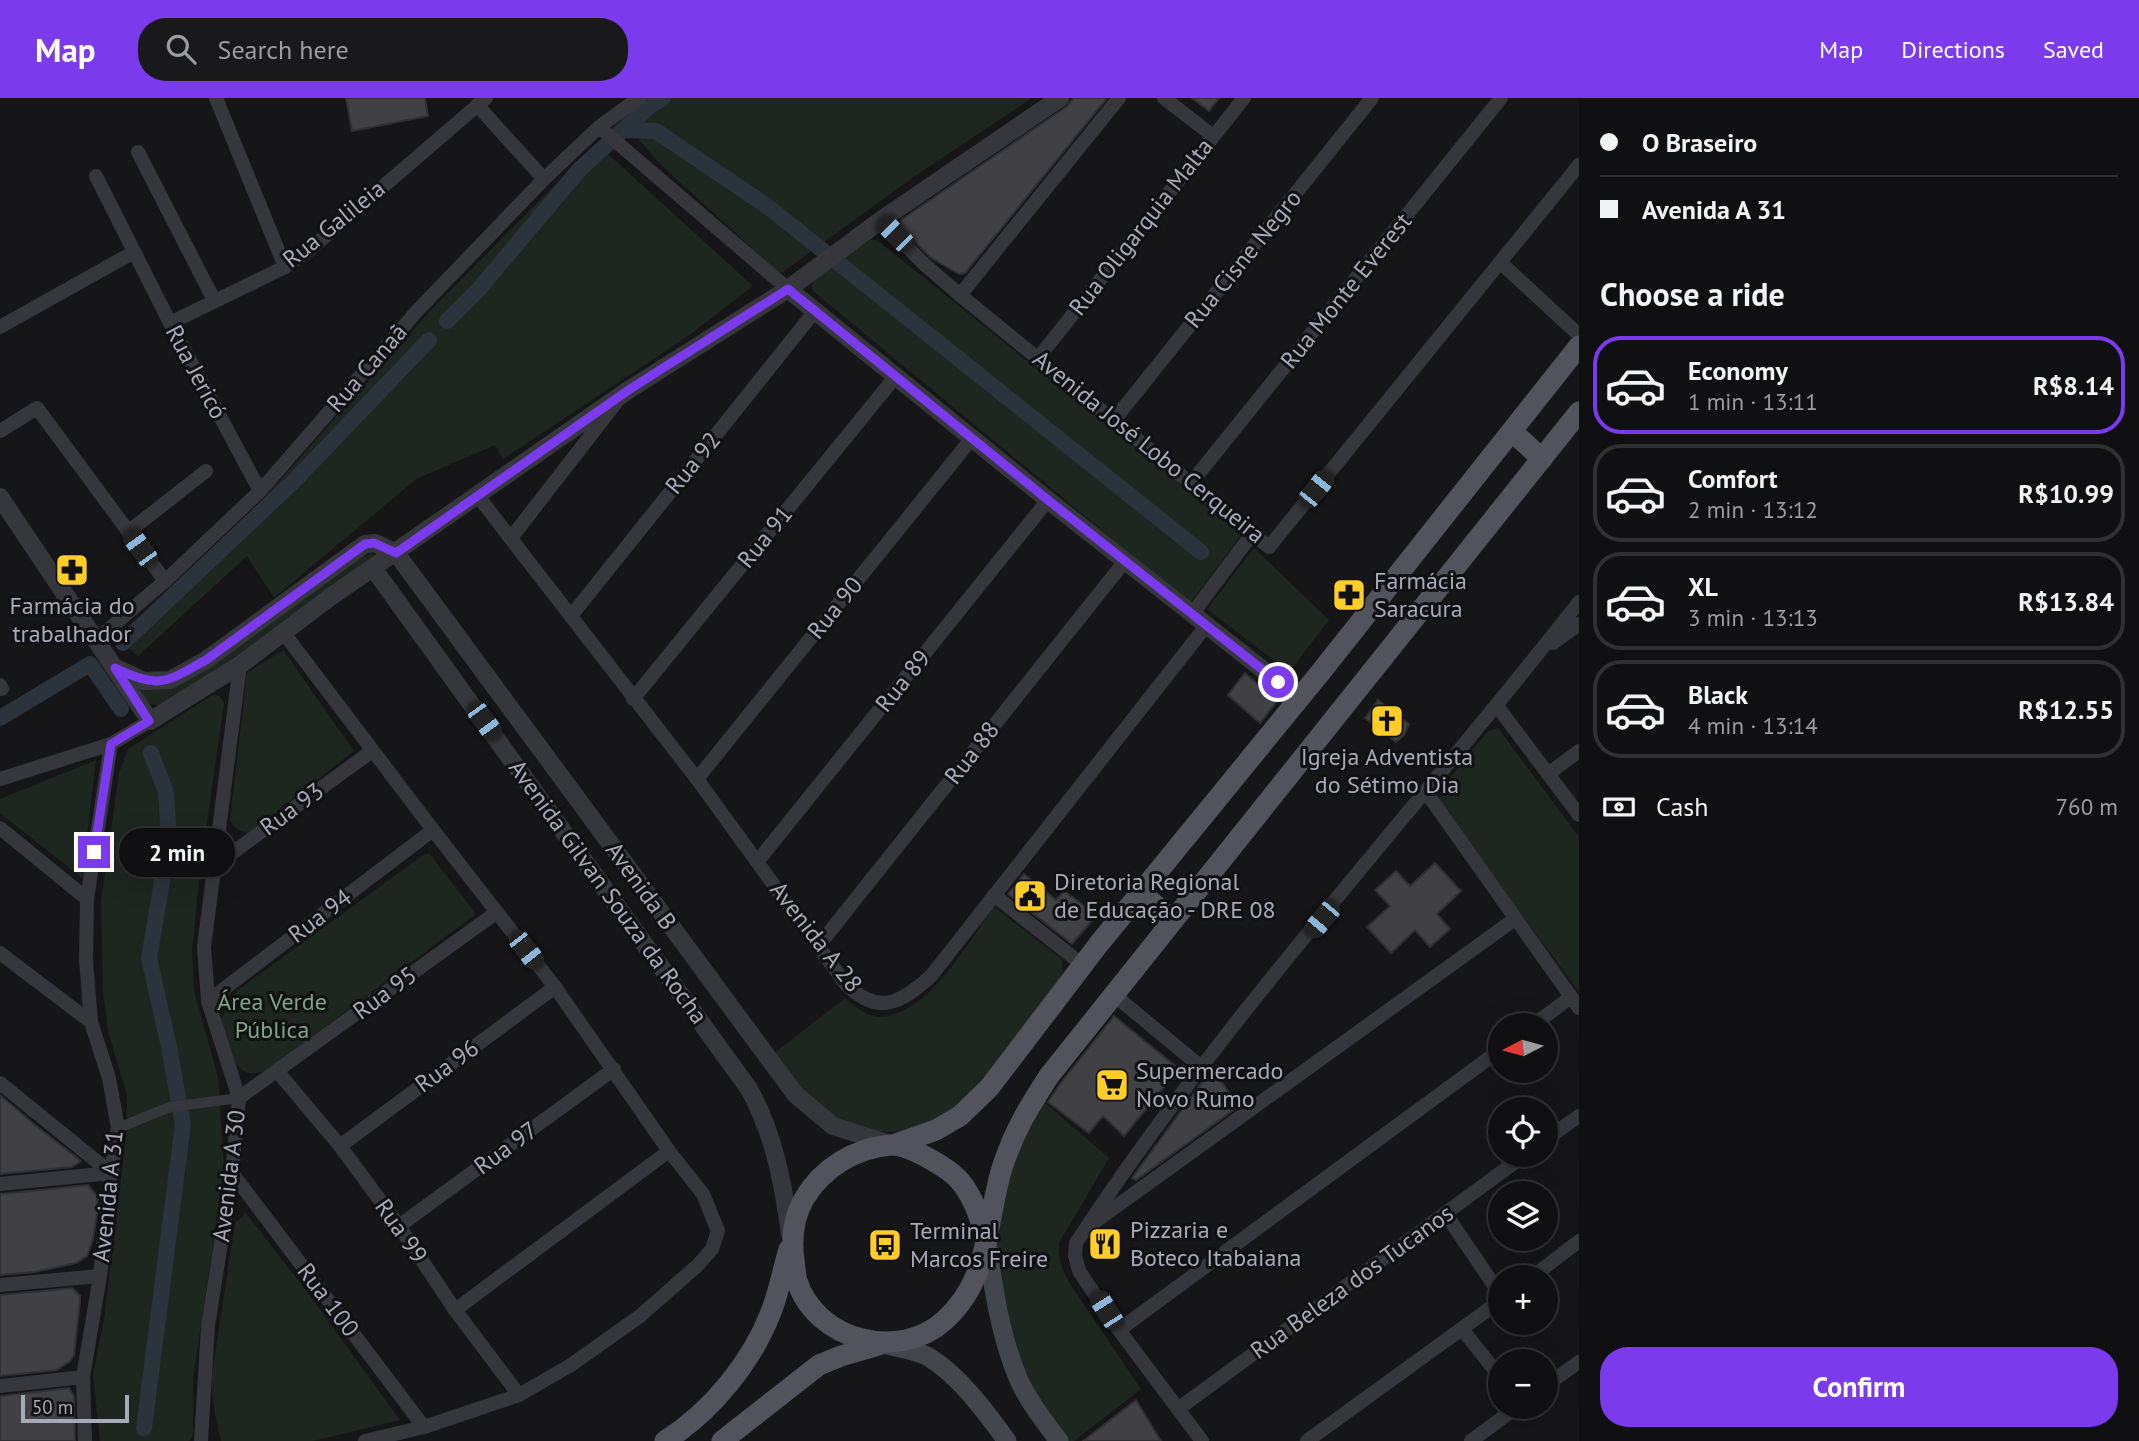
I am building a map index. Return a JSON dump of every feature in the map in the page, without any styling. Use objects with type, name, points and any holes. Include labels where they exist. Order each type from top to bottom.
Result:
[{"type":"main road","points":[[665,1441],[677,1434],[705,1408],[740,1370],[758,1341],[772,1310],[799,1208],[812,1185],[832,1167],[856,1154],[936,1130],[960,1116],[989,1088],[1083,965],[1514,432],[1579,346]]},
{"type":"main road","points":[[722,1441],[819,1365],[841,1356],[922,1336],[943,1322],[964,1301],[976,1278],[1003,1166],[1021,1119],[1060,1060],[1579,412]]},
{"type":"main road","points":[[1514,432],[1542,459]]},
{"type":"main road","points":[[1141,893],[1173,920]]},
{"type":"main road","points":[[893,1145],[935,1161],[960,1181],[970,1194],[986,1238],[994,1293],[1018,1378],[1030,1401],[1059,1441]]},
{"type":"main road","points":[[791,1240],[797,1281],[811,1307],[832,1326],[858,1338],[926,1356],[948,1372],[986,1412],[1007,1441]]},
{"type":"street","points":[[216,98],[285,267]]},
{"type":"street","name":"Rua Canaã","points":[[96,640],[260,491],[416,311],[544,179],[639,98]]},
{"type":"street","points":[[0,779],[111,744],[240,665],[373,568],[624,393],[788,289],[880,220],[1060,98]]},
{"type":"street","points":[[960,295],[1119,98]]},
{"type":"street","points":[[1164,98],[1213,136]]},
{"type":"street","name":"Rua Oligarquia Malta","points":[[1039,357],[1244,98]]},
{"type":"street","name":"Rua Cisne Negro","points":[[1114,420],[1371,98]]},
{"type":"street","name":"Rua Monte Everest","points":[[1191,483],[1500,98]]},
{"type":"street","points":[[480,100],[544,179]]},
{"type":"street","name":"Rua Galileia","points":[[170,323],[285,267],[307,252],[480,100]]},
{"type":"street","points":[[603,130],[788,289],[1048,500],[1300,699]]},
{"type":"street","points":[[138,152],[214,300]]},
{"type":"street","name":"Avenida José Lobo Cerqueira","points":[[880,220],[960,295],[1269,547],[1579,164]]},
{"type":"street","name":"Rua Jericó","points":[[96,176],[170,323],[260,491]]},
{"type":"street","points":[[0,327],[134,253]]},
{"type":"street","points":[[1501,263],[1579,335]]},
{"type":"street","name":"Rua 92","points":[[571,616],[816,311]]},
{"type":"street","name":"Rua 91","points":[[633,699],[896,376]]},
{"type":"street","points":[[510,538],[624,393]]},
{"type":"street","points":[[0,431],[37,408],[164,581]]},
{"type":"street","name":"Rua 90","points":[[696,779],[973,438]]},
{"type":"street","points":[[128,531],[206,471]]},
{"type":"street","name":"Avenida A 28","points":[[477,495],[696,779],[845,983],[866,1000],[877,1002],[904,998],[931,976],[1199,620],[1252,534]]},
{"type":"street","points":[[0,496],[149,721]]},
{"type":"street","name":"Rua 89","points":[[757,862],[1048,500]]},
{"type":"street","points":[[115,668],[144,681],[170,680],[206,660],[365,544],[374,543],[396,553]]},
{"type":"street","name":"Avenida B","points":[[396,553],[795,1094],[833,1126],[893,1145]]},
{"type":"street","name":"Rua 88","points":[[819,945],[1125,561]]},
{"type":"street","name":"Avenida Gilvan Souza da Rocha","points":[[373,568],[749,1089],[766,1122],[774,1148],[791,1240]]},
{"type":"street","points":[[1202,1441],[1119,1330],[1079,1271],[1076,1243],[1200,1066],[1497,706],[1579,602]]},
{"type":"street","points":[[1538,654],[1579,624]]},
{"type":"street","points":[[283,632],[555,987],[669,1151],[703,1195],[712,1211],[718,1231],[712,1249],[698,1265],[640,1316],[570,1365],[519,1395],[424,1427],[365,1441]]},
{"type":"street","name":"Avenida A 30","points":[[201,1441],[208,1326],[232,1173],[239,1098],[208,1001],[204,947],[240,665]]},
{"type":"street","points":[[1497,706],[1579,815]]},
{"type":"street","name":"Avenida A 31","points":[[85,1441],[83,1377],[100,1276],[118,1128],[109,1078],[91,1022],[86,960],[87,899],[111,744]]},
{"type":"street","name":"Rua 93","points":[[213,867],[372,751]]},
{"type":"street","points":[[1548,774],[1579,751]]},
{"type":"street","points":[[1426,792],[1575,1002],[1555,1013]]},
{"type":"street","points":[[0,828],[87,899]]},
{"type":"street","name":"Rua 94","points":[[208,1001],[433,830]]},
{"type":"street","points":[[994,894],[1083,965]]},
{"type":"street","name":"Rua 95","points":[[239,1098],[497,912]]},
{"type":"street","points":[[1086,1228],[1514,919]]},
{"type":"street","points":[[0,953],[91,1022]]},
{"type":"street","name":"Rua 96","points":[[340,1146],[555,987]]},
{"type":"street","points":[[1113,994],[1200,1066]]},
{"type":"street","points":[[1119,1330],[1488,1058]]},
{"type":"street","name":"Rua 97","points":[[399,1227],[614,1069]]},
{"type":"street","name":"Rua 99","points":[[278,1072],[340,1146],[455,1310],[519,1395]]},
{"type":"street","points":[[0,1083],[111,1172]]},
{"type":"street","points":[[118,1128],[170,1107],[239,1098]]},
{"type":"street","points":[[1558,1131],[1579,1116]]},
{"type":"street","points":[[455,1310],[669,1151]]},
{"type":"street","name":"Rua Beleza dos Tucanos","points":[[1178,1409],[1508,1167]]},
{"type":"street","points":[[0,1184],[111,1172]]},
{"type":"street","name":"Rua 100","points":[[232,1173],[424,1427]]},
{"type":"street","points":[[1445,1213],[1488,1276]]},
{"type":"street","points":[[1548,1265],[1579,1241]]},
{"type":"street","points":[[0,1285],[100,1276]]},
{"type":"street","points":[[1307,1441],[1488,1310]]},
{"type":"street","points":[[1462,1329],[1488,1362]]},
{"type":"street","points":[[1558,1377],[1579,1362]]},
{"type":"street","points":[[0,1386],[83,1377]]},
{"type":"street","points":[[1471,1441],[1501,1419]]},
{"type":"green space","points":[[654,98],[1032,98],[915,176],[780,274],[659,163],[621,119]]},
{"type":"green space","points":[[596,143],[753,286],[688,336],[503,459],[495,445],[416,479],[274,598],[247,556],[138,656],[117,639],[247,517],[432,309]]},
{"type":"green space","points":[[869,240],[882,244],[1242,534],[1190,603],[813,291],[811,285],[814,279]]},
{"type":"green space","points":[[1254,548],[1329,620],[1293,667],[1281,666],[1207,609]]},
{"type":"green space","points":[[370,554],[378,555],[277,632],[160,705],[146,702],[131,682],[162,689],[188,680],[238,647],[330,576]]},
{"type":"green space","points":[[283,650],[354,751],[249,833],[233,826],[230,820],[247,673]]},
{"type":"green space","points":[[216,695],[220,696],[224,703],[192,950],[194,991],[218,1077],[224,1168],[193,1380],[193,1436],[189,1441],[100,1441],[93,1375],[104,1319],[127,1128],[127,1095],[108,1031],[103,992],[101,901],[119,773],[128,749]]},
{"type":"green space","points":[[1498,728],[1579,837],[1579,992],[1453,822],[1439,798],[1443,786],[1488,731]]},
{"type":"green space","points":[[96,760],[82,878],[0,813],[0,799]]},
{"type":"green space","name":"Área Verde Pública","points":[[429,853],[476,914],[266,1071],[251,1073],[242,1070],[229,1050],[221,1018],[238,990]]},
{"type":"green space","points":[[994,907],[1062,959],[1063,973],[1019,1036],[960,1107],[917,1129],[865,1131],[837,1119],[811,1100],[773,1054],[845,998],[862,1011],[878,1017],[900,1012],[917,1002],[947,973]]},
{"type":"green space","points":[[1044,1102],[1109,1158],[1059,1243],[1059,1255],[1072,1287],[1141,1389],[1074,1441],[1065,1441],[1048,1419],[1014,1353],[996,1268],[996,1232],[1005,1190],[1026,1131]]},
{"type":"green space","points":[[246,1213],[400,1420],[313,1441],[221,1441],[211,1380],[235,1223]]},
{"type":"building","points":[[346,98],[425,98],[428,116],[352,131]]},
{"type":"building","points":[[1074,98],[1107,98],[965,273],[959,274],[930,257],[902,228],[901,220],[1066,107]]},
{"type":"building","points":[[1192,98],[1219,98],[1209,111]]},
{"type":"building","points":[[1245,673],[1277,701],[1260,723],[1228,695]]},
{"type":"building","name":"Igreja Adventista do Sétimo Dia","points":[[1378,700],[1409,724],[1404,735],[1396,742],[1365,718]]},
{"type":"building","points":[[1435,863],[1461,891],[1437,914],[1450,929],[1430,947],[1415,930],[1391,953],[1367,927],[1390,906],[1375,890],[1396,871],[1410,886]]},
{"type":"building","points":[[1024,874],[1056,900],[1064,891],[1097,915],[1072,944],[1008,894]]},
{"type":"building","name":"Supermercado Novo Rumo","points":[[1114,1016],[1179,1069],[1124,1136],[1103,1116],[1089,1133],[1048,1102]]},
{"type":"building","points":[[1212,1069],[1239,1106],[1136,1180],[1132,1178]]},
{"type":"building","points":[[0,1095],[81,1161],[72,1167],[0,1174]]},
{"type":"building","points":[[88,1185],[97,1196],[98,1208],[87,1256],[76,1263],[35,1272],[0,1275],[0,1194]]},
{"type":"building","points":[[72,1288],[80,1296],[80,1302],[74,1355],[70,1361],[57,1370],[0,1376],[0,1295]]},
{"type":"building","points":[[69,1388],[74,1396],[75,1441],[0,1441],[0,1396]]},
{"type":"building","points":[[1136,1400],[1161,1441],[1083,1441]]},
{"type":"waterway","points":[[623,130],[663,98]]},
{"type":"waterway","points":[[447,321],[479,289],[580,169],[623,130],[656,131],[767,206],[1201,552]]},
{"type":"waterway","points":[[123,643],[295,480],[429,340]]},
{"type":"waterway","points":[[0,718],[90,664],[121,709]]},
{"type":"waterway","points":[[144,1428],[183,1124],[149,958],[169,840],[166,792],[151,753]]},
{"type":"place","name":"Farmácia do trabalhador","points":[[72,570]]},
{"type":"place","name":"Farmácia Saracura","points":[[1349,595]]},
{"type":"place","name":"Igreja Adventista do Sétimo Dia","points":[[1387,721]]},
{"type":"place","name":"Diretoria Regional de Educação - DRE 08","points":[[1030,896]]},
{"type":"place","name":"Supermercado Novo Rumo","points":[[1112,1085]]},
{"type":"place","name":"Pizzaria e Boteco Itabaiana","points":[[1105,1244]]},
{"type":"place","name":"Terminal Marcos Freire","points":[[885,1245]]},
{"type":"route","points":[[94,852],[111,744],[149,721],[115,668],[140,680],[158,682],[170,680],[206,660],[365,544],[374,543],[396,553],[630,389],[788,289],[1278,682]]}]
